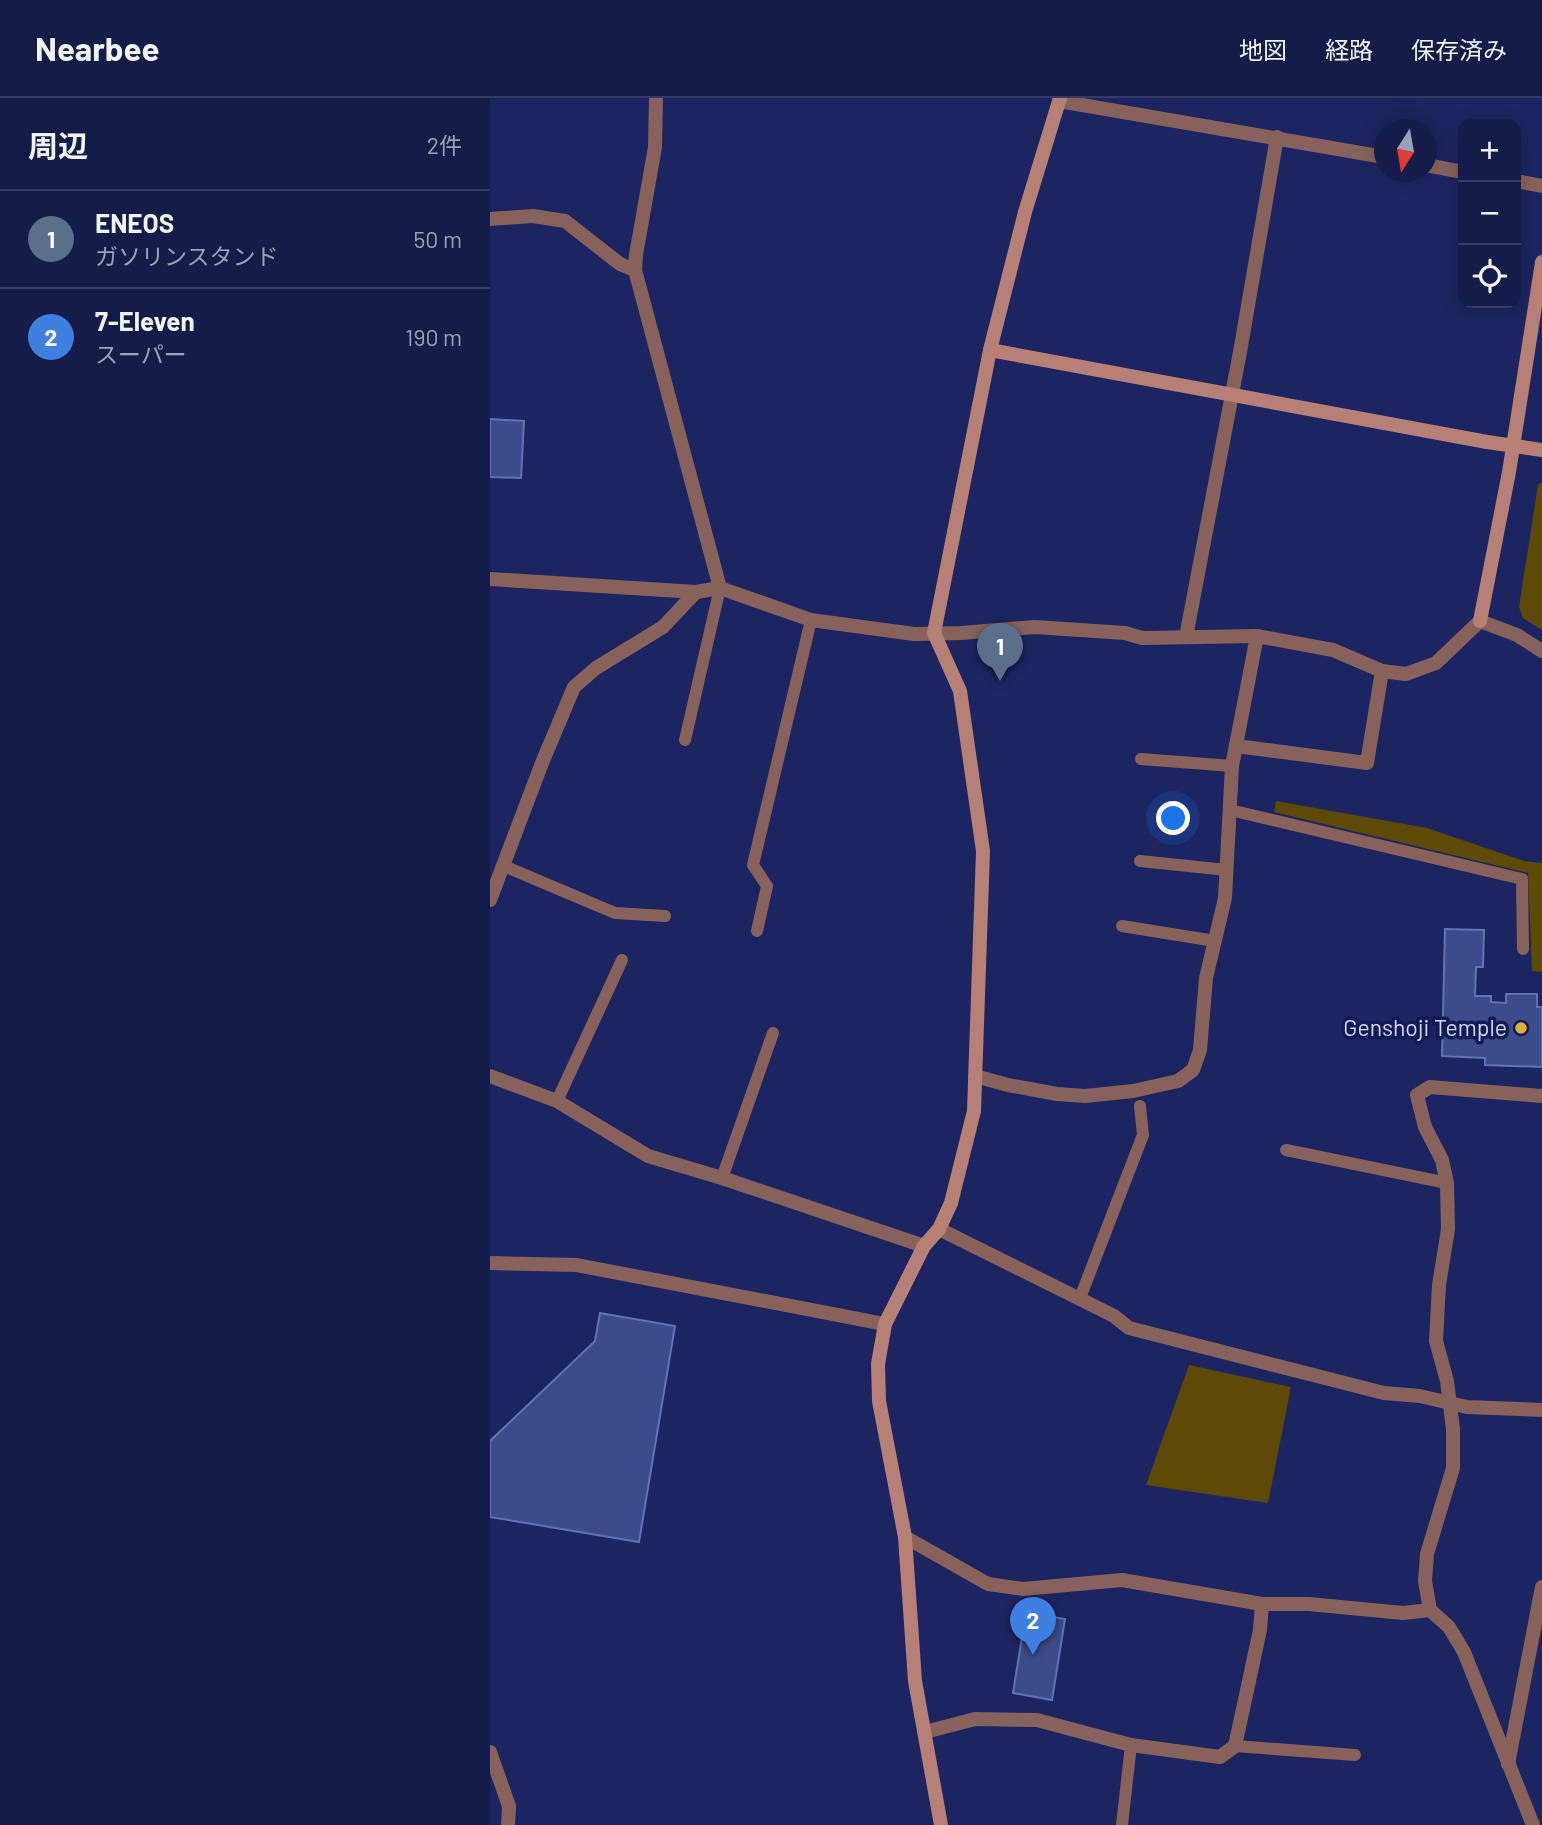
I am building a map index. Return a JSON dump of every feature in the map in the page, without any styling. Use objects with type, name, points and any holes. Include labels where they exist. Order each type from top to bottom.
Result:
[{"type":"street","points":[[656,98],[654,147],[635,270],[720,588]]},
{"type":"street","points":[[941,1825],[915,1681],[905,1536],[879,1401],[878,1364],[885,1324],[924,1246],[939,1229],[951,1203],[974,1111],[983,851],[960,691],[934,633],[990,350],[1025,212],[1059,99],[1374,155]]},
{"type":"street","points":[[1186,637],[1277,137]]},
{"type":"street","points":[[1437,167],[1458,171]]},
{"type":"street","points":[[1521,182],[1542,186]]},
{"type":"street","points":[[490,219],[533,216],[565,221],[620,264],[635,270]]},
{"type":"street","points":[[490,579],[696,592],[720,588],[811,620],[914,634],[1035,627],[1125,633],[1142,638],[1257,636],[1333,650],[1382,671],[1406,674],[1436,663],[1480,621],[1513,446],[1542,262]]},
{"type":"street","points":[[990,350],[1542,450]]},
{"type":"street","points":[[490,900],[574,687],[596,668],[663,627],[696,592]]},
{"type":"street","points":[[1480,621],[1517,635],[1542,651]]},
{"type":"street","points":[[975,1076],[1057,1094],[1085,1096],[1133,1091],[1178,1081],[1193,1070],[1200,1050],[1206,978],[1225,898],[1232,766],[1257,636]]},
{"type":"street","points":[[1236,746],[1367,763],[1382,671]]},
{"type":"street","points":[[490,1076],[557,1101],[648,1156],[924,1246]]},
{"type":"street","points":[[1533,1825],[1464,1652],[1449,1627],[1430,1610],[1425,1581],[1427,1554],[1453,1468],[1453,1429],[1447,1381],[1436,1341],[1439,1285],[1448,1229],[1447,1183],[1442,1160],[1425,1127],[1417,1095],[1430,1087],[1542,1096]]},
{"type":"street","points":[[939,1229],[1080,1298],[1114,1316],[1129,1328],[1384,1393],[1420,1396],[1467,1407],[1542,1410]]},
{"type":"street","points":[[490,1263],[577,1265],[885,1324]]},
{"type":"street","points":[[905,1536],[988,1584],[1003,1587],[1023,1589],[1122,1580],[1262,1604],[1309,1604],[1403,1613],[1430,1610]]},
{"type":"street","points":[[1507,1765],[1542,1587]]},
{"type":"street","points":[[925,1732],[975,1719],[1037,1720],[1131,1745],[1220,1757],[1236,1746],[1260,1630],[1262,1604]]},
{"type":"street","points":[[490,1752],[495,1783],[509,1806],[508,1825]]},
{"type":"lane","points":[[685,740],[720,588]]},
{"type":"lane","points":[[757,931],[767,886],[753,865],[811,620]]},
{"type":"lane","points":[[1141,759],[1232,766]]},
{"type":"lane","points":[[1230,810],[1522,879],[1523,949]]},
{"type":"lane","points":[[1140,861],[1227,870]]},
{"type":"lane","points":[[504,866],[615,912],[665,916]]},
{"type":"lane","points":[[1122,926],[1215,941]]},
{"type":"lane","points":[[557,1101],[622,960]]},
{"type":"lane","points":[[722,1178],[773,1033]]},
{"type":"lane","points":[[1080,1298],[1143,1135],[1140,1106]]},
{"type":"lane","points":[[1286,1150],[1447,1183]]},
{"type":"lane","points":[[1122,1825],[1131,1745]]},
{"type":"lane","points":[[1236,1746],[1355,1755]]},
{"type":"shaded area","points":[[1542,483],[1542,630],[1523,618],[1519,607],[1538,485]]},
{"type":"shaded area","points":[[1276,801],[1427,828],[1524,861],[1542,863],[1542,972],[1532,971],[1528,873],[1274,812]]},
{"type":"shaded area","points":[[1189,1365],[1291,1387],[1268,1503],[1146,1485]]},
{"type":"building","points":[[490,419],[524,421],[521,478],[490,477]]},
{"type":"building","points":[[1445,929],[1484,930],[1483,967],[1476,967],[1475,996],[1491,996],[1491,1002],[1506,1003],[1506,994],[1537,994],[1537,1007],[1542,1007],[1542,1067],[1485,1065],[1485,1058],[1442,1056]]},
{"type":"building","points":[[600,1313],[675,1326],[639,1542],[490,1517],[490,1441],[595,1341]]},
{"type":"building","points":[[1026,1612],[1065,1619],[1052,1700],[1013,1693]]},
{"type":"place","name":"ENEOS","points":[[1000,681]]},
{"type":"place","name":"Genshoji Temple","points":[[1521,1028]]},
{"type":"place","name":"7-Eleven","points":[[1033,1655]]}]
